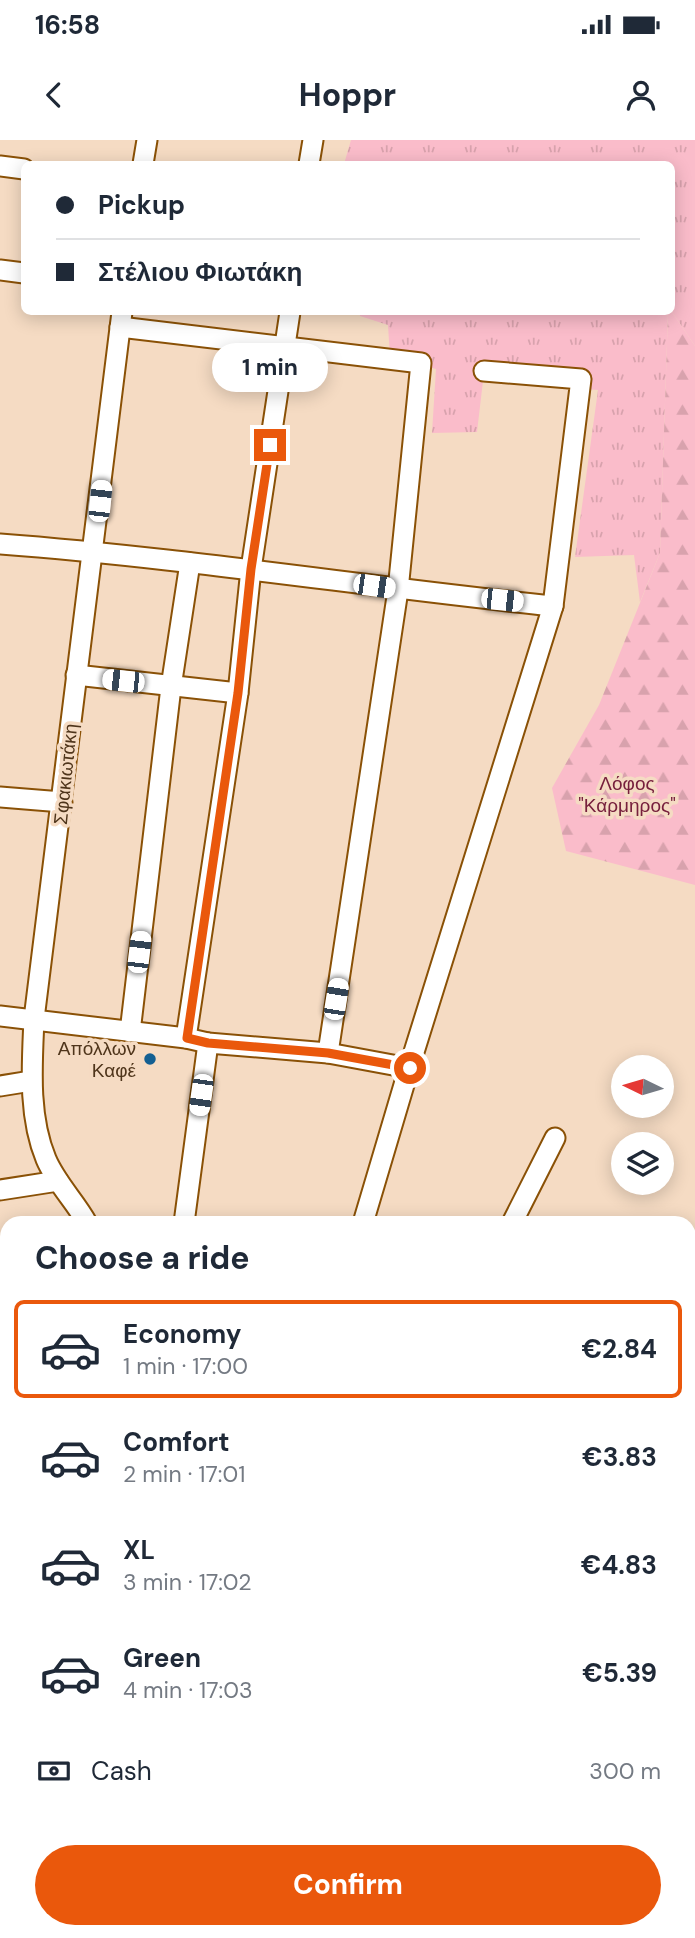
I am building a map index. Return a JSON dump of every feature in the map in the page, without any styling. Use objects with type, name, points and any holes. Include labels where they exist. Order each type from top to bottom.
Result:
[{"type":"street","points":[[144,161],[147,140]]},
{"type":"street","points":[[310,161],[313,140]]},
{"type":"street","points":[[0,166],[21,169]]},
{"type":"street","points":[[0,270],[21,273]]},
{"type":"street","points":[[187,1038],[238,693],[251,569],[290,315]]},
{"type":"street","points":[[121,319],[285,346],[421,363],[398,590],[328,1053]]},
{"type":"street","name":"Σφακιωτάκη","points":[[83,1216],[46,1159],[31,1081],[34,1019],[121,319]]},
{"type":"street","points":[[365,1216],[554,606],[581,379],[484,371]]},
{"type":"street","points":[[0,544],[94,551],[251,569],[398,590],[554,606]]},
{"type":"street","points":[[130,1032],[171,687],[190,563]]},
{"type":"street","points":[[76,676],[238,693]]},
{"type":"street","points":[[0,797],[62,802]]},
{"type":"street","points":[[0,1016],[187,1038],[208,1043],[328,1053],[410,1068]]},
{"type":"street","points":[[185,1216],[208,1043]]},
{"type":"street","points":[[0,1086],[31,1081]]},
{"type":"street","points":[[516,1216],[555,1138]]},
{"type":"street","points":[[0,1190],[58,1181]]},
{"type":"green space","points":[[351,140],[695,140],[695,346],[674,315],[675,161],[345,161]]},
{"type":"green space","points":[[668,315],[660,553],[640,602],[634,555],[575,557],[598,390],[483,381],[477,432],[432,433],[436,369],[390,357],[388,325],[360,316]]},
{"type":"green space","name":"Λόφος \"Κάρμηρος\"","points":[[668,315],[674,315],[695,346],[695,885],[566,851],[552,788],[599,705],[660,553]]},
{"type":"place","name":"Απόλλων Καφέ","points":[[150,1059]]},
{"type":"route","points":[[270,445],[251,569],[238,693],[187,1038],[208,1043],[328,1053],[410,1068]]}]
